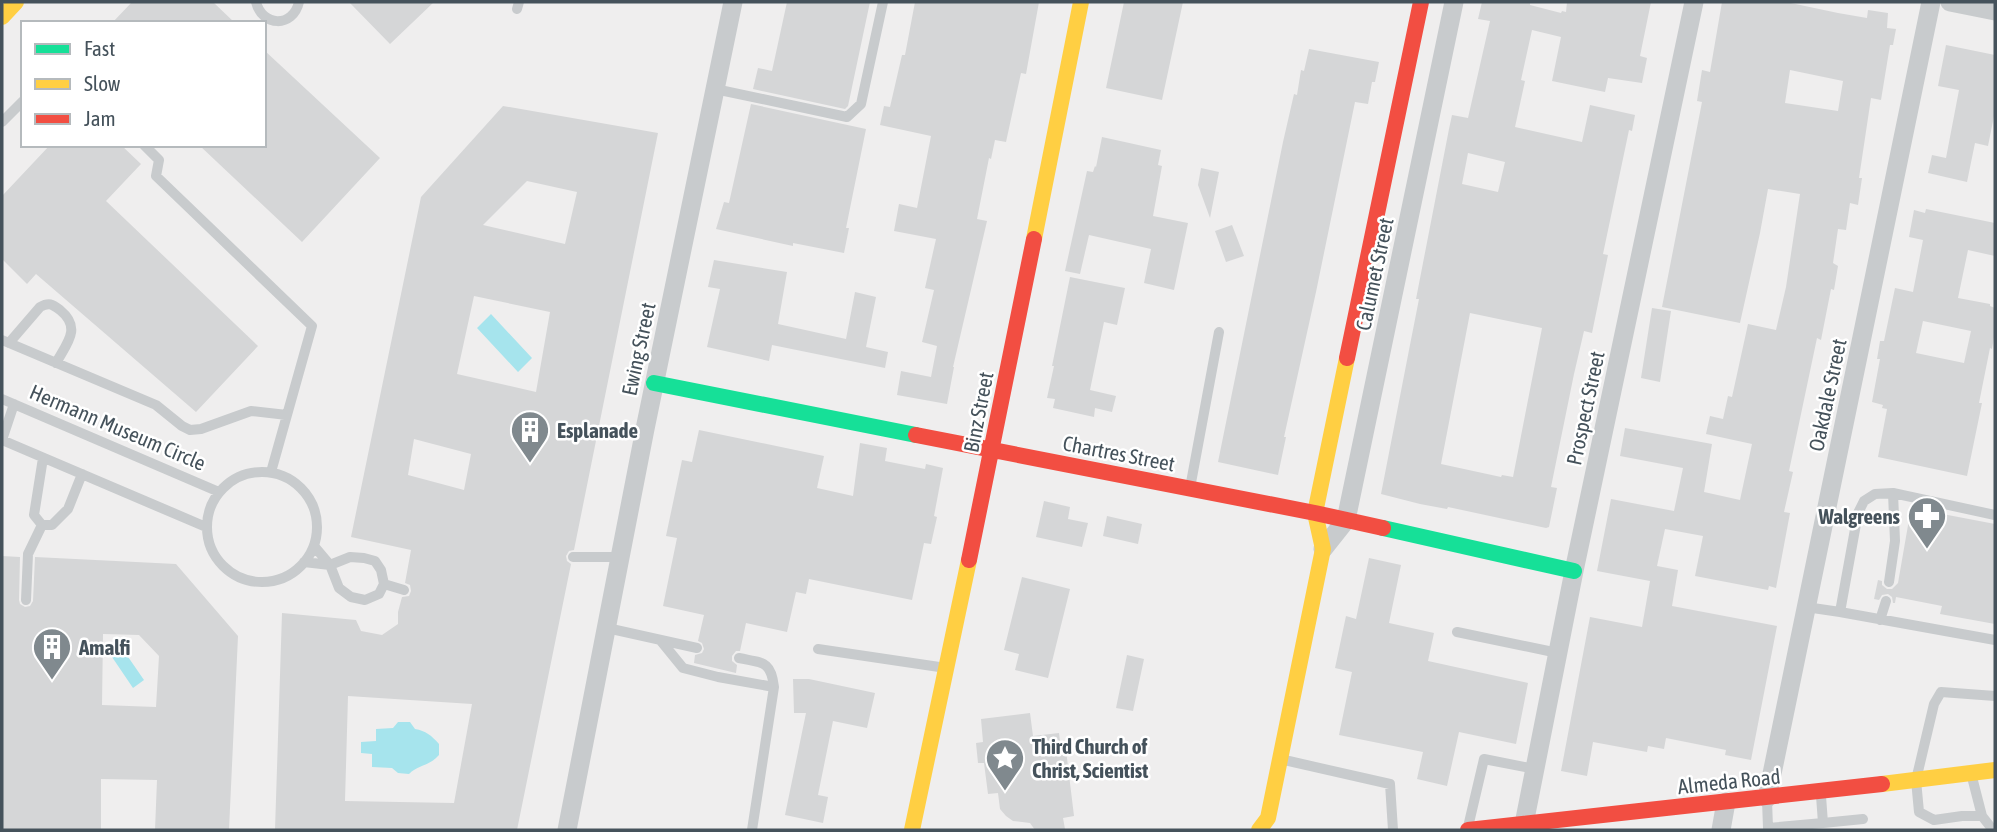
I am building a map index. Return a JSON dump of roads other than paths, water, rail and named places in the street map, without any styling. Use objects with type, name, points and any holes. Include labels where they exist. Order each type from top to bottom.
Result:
[{"type":"street","points":[[2,17],[16,2]]},
{"type":"street","name":"Ewing Street","points":[[567,830],[654,383],[733,2]]},
{"type":"street","name":"Binz Street","points":[[912,830],[992,450],[1081,2]]},
{"type":"street","name":"Calumet Street","points":[[1266,826],[1323,549],[1315,513],[1421,2]]},
{"type":"street","name":"Calumet Street","points":[[1323,549],[1346,520],[1454,2]]},
{"type":"street","name":"Prospect Street","points":[[1524,824],[1574,571],[1694,2]]},
{"type":"street","name":"Oakdale Street","points":[[1767,798],[1931,2]]},
{"type":"street","points":[[1950,2],[1995,11]]},
{"type":"street","name":"Chartres Street","points":[[654,383],[1315,513],[1574,571]]},
{"type":"street","name":"Almeda Road","points":[[1467,830],[1524,824],[1567,825],[1726,802],[1995,770]]},
{"type":"street","points":[[1721,830],[1726,802]]},
{"type":"lane","points":[[256,2],[258,11],[263,16],[277,22],[290,17],[299,2]]},
{"type":"lane","points":[[715,89],[847,117],[861,104],[883,2]]},
{"type":"lane","points":[[2,122],[21,103]]},
{"type":"lane","points":[[14,404],[2,440],[206,527],[210,546],[219,563],[234,575],[252,582],[271,582],[289,575],[304,562],[314,546],[317,527],[314,508],[304,491],[289,479],[271,472],[312,326],[156,176],[159,160],[146,147]]},
{"type":"lane","points":[[56,363],[71,335],[72,327],[69,319],[52,304],[46,303],[5,341],[56,363],[156,405],[190,430],[201,429],[251,411],[287,415]]},
{"type":"lane","points":[[1190,488],[1219,332]]},
{"type":"lane","name":"Hermann Museum Circle","points":[[2,398],[219,492]]},
{"type":"lane","points":[[42,525],[34,515],[43,458]]},
{"type":"lane","name":"Hermann Museum Circle","points":[[206,527],[209,508],[229,481],[257,471],[271,472]]},
{"type":"lane","points":[[42,525],[52,525],[68,509],[82,474]]},
{"type":"lane","points":[[1840,612],[1858,513],[1864,501],[1875,494],[1892,493],[1995,515]]},
{"type":"lane","points":[[1889,582],[1895,541],[1892,493]]},
{"type":"lane","points":[[26,600],[28,554],[42,525]]},
{"type":"lane","points":[[304,562],[330,565],[350,557],[375,561],[381,570],[384,584],[379,594],[365,600],[351,597],[339,588],[330,565],[314,546]]},
{"type":"lane","points":[[573,557],[620,557]]},
{"type":"lane","points":[[384,584],[404,590]]},
{"type":"lane","points":[[1880,620],[1886,601]]},
{"type":"lane","points":[[1806,607],[1995,640]]},
{"type":"lane","points":[[607,628],[696,648]]},
{"type":"lane","points":[[1457,632],[1558,653]]},
{"type":"lane","points":[[661,641],[683,668],[775,687]]},
{"type":"lane","points":[[818,649],[946,668]]},
{"type":"lane","points":[[739,658],[770,668],[775,687],[752,830]]},
{"type":"lane","points":[[1982,816],[1934,820],[1919,812],[1916,780],[1934,704],[1941,692],[1995,696]]},
{"type":"lane","points":[[1280,759],[1390,784],[1393,830]]},
{"type":"lane","points":[[1467,830],[1484,759],[1535,769]]},
{"type":"lane","points":[[1971,773],[1982,816],[1993,830]]},
{"type":"lane","points":[[1821,792],[1823,823]]},
{"type":"lane","points":[[1767,798],[1768,828],[1863,819]]},
{"type":"water","points":[[491,314],[532,358],[518,372],[477,328]]},
{"type":"water","points":[[124,651],[144,680],[133,688],[112,657]]},
{"type":"water","points":[[398,722],[410,722],[415,729],[428,734],[439,744],[439,755],[409,774],[398,773],[392,768],[372,767],[372,754],[361,753],[361,742],[376,741],[376,729],[393,728]]},
{"type":"place","name":"Esplanade","points":[[530,464]]},
{"type":"place","name":"Walgreens","points":[[1927,550]]},
{"type":"place","name":"Amalfi","points":[[52,681]]},
{"type":"place","name":"Third Church of Christ, Scientist","points":[[1005,792]]}]
